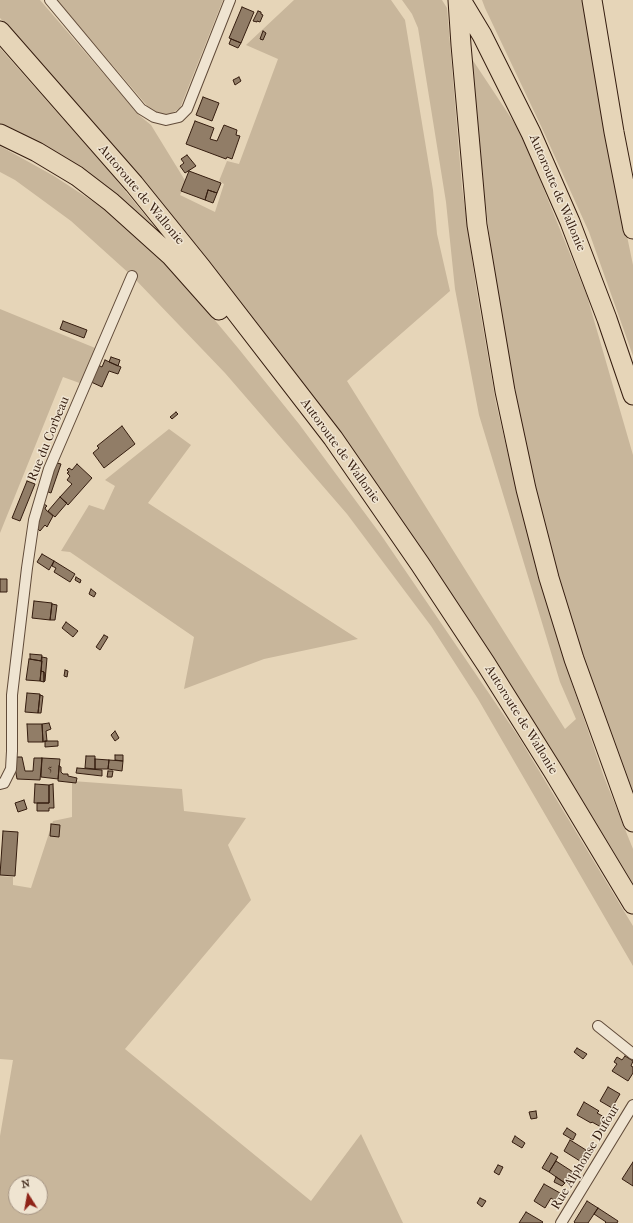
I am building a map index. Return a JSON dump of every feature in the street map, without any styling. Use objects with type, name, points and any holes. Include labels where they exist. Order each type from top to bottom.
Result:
[{"type":"highway","name":"Autoroute de Wallonie","points":[[460,0],[482,35],[531,133],[570,222],[607,319],[633,395]]},
{"type":"highway","points":[[460,0],[461,53],[477,225],[505,392],[526,489],[549,578],[574,659],[633,822]]},
{"type":"highway","points":[[592,0],[614,132],[633,229]]},
{"type":"highway","name":"Autoroute de Wallonie","points":[[0,31],[134,184],[201,267],[333,438],[420,564],[486,664],[633,904]]},
{"type":"highway","points":[[0,134],[37,152],[70,172],[111,202],[172,256],[235,328],[260,343]]},
{"type":"street","points":[[50,0],[141,109],[166,120],[179,117],[187,110],[230,0]]},
{"type":"street","name":"Rue du Corbeau","points":[[0,784],[4,782],[11,769],[12,695],[34,520],[49,469],[132,276]]},
{"type":"street","points":[[598,1026],[633,1054]]},
{"type":"street","name":"Rue Alphonse Dufour","points":[[561,1223],[633,1106]]},
{"type":"shaded area","points":[[0,0],[40,0],[140,116],[151,125],[186,182],[180,195],[215,212],[224,184],[219,181],[227,161],[239,164],[278,59],[246,45],[294,0],[391,0],[405,20],[433,190],[437,234],[450,291],[347,381],[565,729],[576,719],[560,682],[479,415],[455,289],[446,202],[418,28],[412,14],[402,0],[442,0],[447,8],[462,187],[476,287],[496,403],[539,578],[572,684],[604,777],[633,849],[633,891],[323,411],[273,344],[139,176],[0,18]]},
{"type":"shaded area","points":[[57,0],[223,0],[180,108],[172,113],[161,115],[149,108]]},
{"type":"shaded area","points":[[482,0],[584,0],[610,154],[633,265],[633,356],[589,232]]},
{"type":"shaded area","points":[[0,48],[108,170],[158,231],[0,126]]},
{"type":"shaded area","points":[[470,56],[521,133],[587,296],[633,455],[633,799],[605,730],[553,563],[530,466],[497,298],[474,110]]},
{"type":"shaded area","points":[[0,146],[54,176],[103,208],[148,246],[193,294],[299,424],[381,535],[518,736],[633,926],[633,966],[478,699],[431,626],[347,514],[225,373],[132,276],[71,221],[15,180],[0,172]]},
{"type":"shaded area","points":[[0,309],[100,350],[85,385],[63,377],[0,533]]},
{"type":"shaded area","points":[[169,429],[191,445],[148,503],[358,639],[264,659],[184,689],[194,637],[70,552],[61,551],[89,505],[104,510],[115,486],[105,480]]},
{"type":"shaded area","points":[[72,781],[182,789],[184,811],[246,818],[228,845],[251,900],[125,1049],[311,1201],[361,1134],[403,1223],[0,1223],[0,1136],[13,1060],[0,1059],[0,876],[13,877],[13,885],[31,888],[53,821],[72,817]]},
{"type":"building","points":[[242,7],[254,12],[241,43],[229,38]]},
{"type":"building","points":[[258,11],[263,15],[260,22],[253,21]]},
{"type":"building","points":[[263,31],[266,33],[263,40],[260,39]]},
{"type":"building","points":[[231,39],[241,43],[238,48],[229,44]]},
{"type":"building","points":[[239,77],[241,81],[235,85],[233,80]]},
{"type":"building","points":[[203,97],[219,103],[212,121],[196,115]]},
{"type":"building","points":[[195,121],[214,128],[210,139],[217,141],[224,125],[237,130],[236,135],[240,136],[232,159],[227,157],[226,159],[186,144]]},
{"type":"building","points":[[187,155],[196,166],[185,173],[180,166],[184,163],[181,159]]},
{"type":"building","points":[[189,171],[221,183],[217,193],[208,190],[205,200],[181,191]]},
{"type":"building","points":[[208,190],[217,193],[213,203],[205,200]]},
{"type":"building","points":[[63,321],[87,330],[84,338],[60,329]]},
{"type":"building","points":[[111,357],[120,360],[118,366],[109,362]]},
{"type":"building","points":[[105,360],[121,367],[118,374],[109,371],[102,387],[89,381],[96,364],[102,367]]},
{"type":"building","points":[[176,412],[178,414],[172,419],[170,417]]},
{"type":"building","points":[[122,426],[135,444],[104,468],[93,453],[99,448],[97,446]]},
{"type":"building","points":[[53,462],[61,464],[51,493],[43,490]]},
{"type":"building","points":[[77,464],[92,478],[68,505],[60,497],[72,484],[67,480],[70,476],[67,473],[69,472],[67,470],[69,468],[72,470]]},
{"type":"building","points":[[27,481],[35,484],[20,521],[12,518]]},
{"type":"building","points":[[60,497],[67,503],[55,517],[48,511]]},
{"type":"building","points":[[41,502],[47,506],[45,508],[46,510],[53,516],[47,527],[45,525],[40,531],[35,526]]},
{"type":"building","points":[[42,554],[54,561],[49,570],[37,562]]},
{"type":"building","points":[[54,561],[75,574],[70,582],[54,572],[56,568],[52,566]]},
{"type":"building","points":[[76,577],[81,580],[80,583],[75,580]]},
{"type":"building","points":[[0,579],[7,579],[7,592],[0,592]]},
{"type":"building","points":[[91,589],[96,593],[94,597],[89,594]]},
{"type":"building","points":[[34,601],[52,603],[50,620],[32,618]]},
{"type":"building","points":[[52,604],[57,605],[55,620],[50,620]]},
{"type":"building","points":[[66,622],[78,631],[73,637],[62,628]]},
{"type":"building","points":[[104,635],[108,637],[100,650],[96,647]]},
{"type":"building","points":[[30,654],[42,655],[41,661],[30,659]]},
{"type":"building","points":[[42,657],[47,658],[44,682],[44,672],[41,671]]},
{"type":"building","points":[[29,659],[42,661],[40,681],[26,680]]},
{"type":"building","points":[[65,670],[68,671],[67,677],[64,676]]},
{"type":"building","points":[[41,671],[44,672],[44,682],[40,681]]},
{"type":"building","points":[[27,693],[40,694],[38,713],[25,712]]},
{"type":"building","points":[[40,695],[43,696],[41,713],[38,713]]},
{"type":"building","points":[[49,723],[51,729],[46,731],[47,741],[43,742],[42,724]]},
{"type":"building","points":[[27,724],[42,724],[43,742],[28,742]]},
{"type":"building","points":[[115,731],[119,738],[115,741],[111,735]]},
{"type":"building","points":[[45,741],[58,741],[58,746],[45,747]]},
{"type":"building","points":[[115,755],[123,755],[123,761],[115,760]]},
{"type":"building","points":[[86,756],[95,756],[95,769],[85,768]]},
{"type":"building","points":[[13,757],[22,757],[25,771],[33,771],[34,758],[42,758],[40,780],[17,779]]},
{"type":"building","points":[[42,758],[60,759],[58,779],[41,777]]},
{"type":"building","points":[[95,759],[109,760],[108,769],[95,769]]},
{"type":"building","points":[[109,760],[123,761],[122,771],[108,769]]},
{"type":"building","points":[[59,766],[61,767],[61,772],[63,774],[68,774],[68,776],[77,778],[76,783],[58,781]]},
{"type":"building","points":[[77,768],[102,770],[102,776],[76,773]]},
{"type":"building","points":[[108,771],[113,771],[112,777],[107,777]]},
{"type":"building","points":[[35,784],[49,785],[49,803],[34,803]]},
{"type":"building","points":[[53,784],[54,808],[49,808],[49,811],[37,811],[37,803],[49,803],[49,785]]},
{"type":"building","points":[[24,800],[27,809],[18,812],[15,803]]},
{"type":"building","points":[[51,824],[60,825],[59,837],[50,836]]},
{"type":"building","points":[[3,831],[18,832],[15,876],[0,875]]},
{"type":"building","points":[[577,1048],[587,1054],[583,1059],[574,1052]]},
{"type":"building","points":[[625,1056],[633,1061],[631,1066],[633,1067],[633,1073],[628,1081],[612,1071],[617,1064],[614,1062],[617,1057],[622,1060]]},
{"type":"building","points":[[608,1087],[620,1094],[612,1108],[600,1101]]},
{"type":"building","points":[[584,1102],[599,1111],[597,1113],[606,1118],[601,1127],[577,1115]]},
{"type":"building","points":[[536,1111],[537,1118],[531,1119],[529,1112]]},
{"type":"building","points":[[567,1128],[576,1134],[573,1140],[563,1134]]},
{"type":"building","points":[[515,1136],[525,1143],[522,1148],[512,1142]]},
{"type":"building","points":[[570,1140],[586,1150],[580,1161],[564,1151]]},
{"type":"building","points":[[551,1153],[558,1157],[549,1172],[542,1168]]},
{"type":"building","points":[[556,1161],[573,1172],[565,1183],[549,1172]]},
{"type":"building","points":[[633,1162],[633,1186],[622,1179]]},
{"type":"building","points":[[498,1165],[503,1167],[499,1175],[494,1172]]},
{"type":"building","points":[[556,1177],[565,1183],[562,1186],[554,1182]]},
{"type":"building","points":[[544,1184],[560,1193],[555,1201],[551,1198],[545,1208],[534,1201]]},
{"type":"building","points":[[480,1198],[486,1201],[482,1207],[477,1203]]},
{"type":"building","points":[[587,1201],[598,1208],[588,1223],[575,1223],[574,1222]]},
{"type":"building","points":[[598,1208],[618,1221],[617,1223],[605,1223],[606,1222],[594,1214]]},
{"type":"building","points":[[526,1212],[543,1222],[519,1223]]}]
